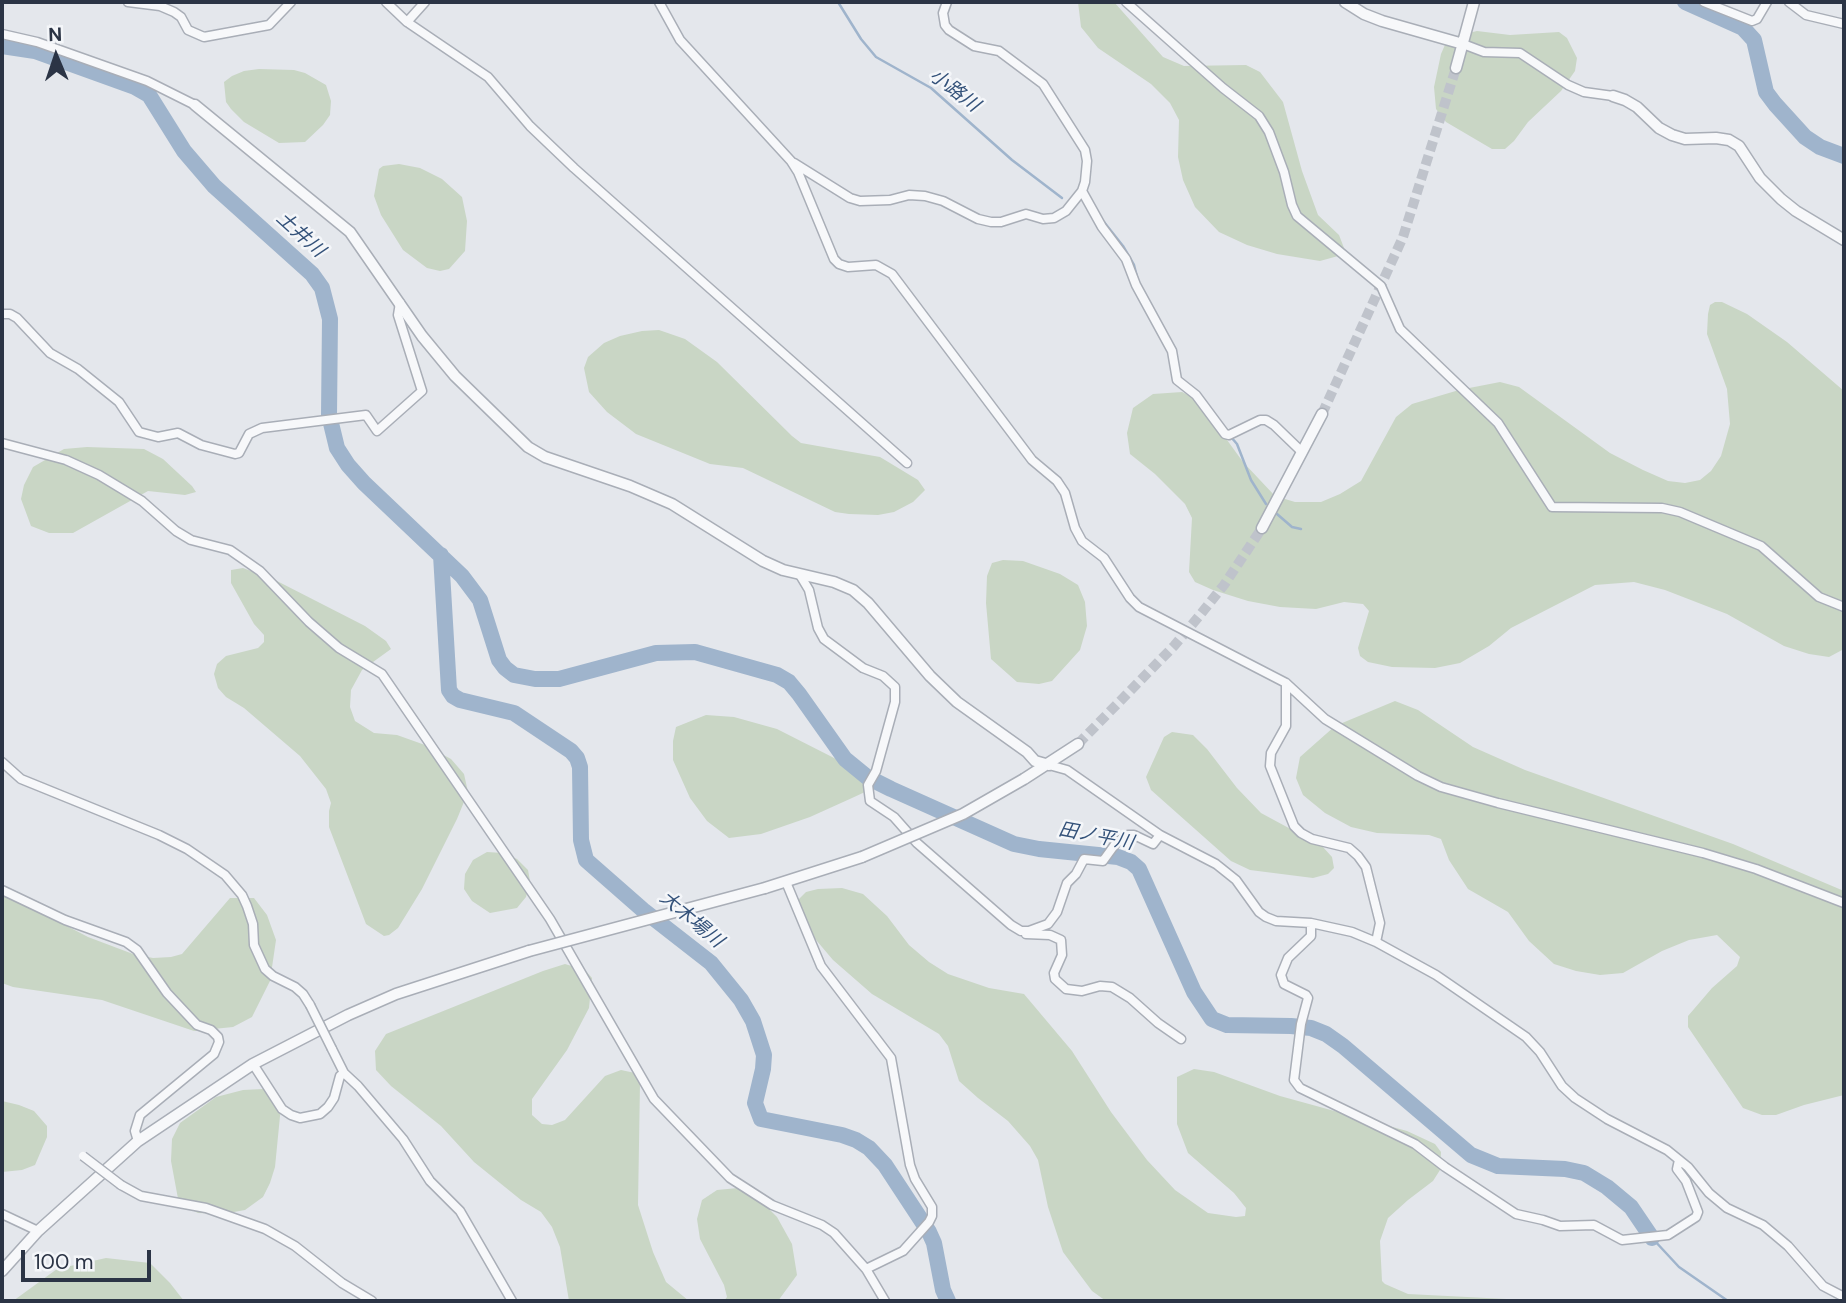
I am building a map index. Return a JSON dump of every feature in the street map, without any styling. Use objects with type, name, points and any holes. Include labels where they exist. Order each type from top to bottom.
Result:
[{"type":"street","points":[[128,2],[160,6],[174,12],[181,17],[188,30],[204,37],[269,25],[290,2]]},
{"type":"street","points":[[386,2],[407,22],[488,76],[530,126],[574,169],[907,463]]},
{"type":"street","points":[[407,22],[425,2]]},
{"type":"street","points":[[659,2],[680,40],[791,161],[834,259],[848,267],[876,265],[892,274],[1032,460],[1057,481],[1065,493],[1075,528],[1082,541],[1104,558],[1139,607],[1286,682],[1325,719],[1418,776],[1441,787],[1703,853],[1756,869],[1844,903]]},
{"type":"street","points":[[791,161],[850,198],[860,201],[890,200],[909,195],[925,196],[991,222],[1026,215],[1043,219],[1054,218],[1066,211],[1082,191],[1087,161],[1085,150],[1048,91],[999,51],[974,46],[949,30],[945,25],[943,13],[947,2]]},
{"type":"street","points":[[1126,2],[1223,88],[1259,116],[1269,132],[1297,216],[1381,286],[1401,329],[1498,423],[1552,507],[1662,508],[1679,512],[1761,546],[1813,592],[1844,607]]},
{"type":"street","points":[[1345,2],[1382,21],[1465,40],[1485,52],[1520,53],[1568,85],[1584,92],[1625,100],[1637,107],[1659,128],[1672,135],[1685,139],[1729,140],[1739,146],[1760,178],[1781,199],[1844,240]]},
{"type":"street","points":[[1456,68],[1474,2]]},
{"type":"street","points":[[1704,2],[1752,21],[1757,19],[1767,2]]},
{"type":"street","points":[[1790,2],[1806,15],[1844,24]]},
{"type":"street","points":[[2,34],[37,42],[147,81],[195,105],[350,232],[422,336],[455,376],[528,447],[545,457],[630,486],[672,504],[763,561],[853,590],[868,603],[930,676],[957,702],[1027,752],[1035,761],[1067,769],[1160,835],[1226,872],[1236,880],[1259,912],[1266,917],[1276,921],[1311,923],[1352,932],[1436,975],[1526,1037],[1540,1052],[1562,1086],[1576,1098],[1607,1119],[1667,1150],[1688,1167],[1709,1194],[1727,1208],[1763,1225],[1788,1246],[1823,1286],[1844,1297]]},
{"type":"street","points":[[1082,191],[1102,227],[1126,259],[1136,285],[1172,351],[1177,380],[1196,395],[1225,434],[1229,435],[1260,420],[1266,420],[1275,425],[1302,452]]},
{"type":"street","points":[[2,314],[18,318],[50,353],[78,369],[119,402],[135,428],[148,435],[166,436],[178,433],[201,445],[235,454],[239,453],[249,434],[255,429],[366,415],[377,431],[422,391],[398,315],[400,303]]},
{"type":"street","points":[[1262,528],[1322,414]]},
{"type":"street","points":[[2,443],[66,460],[99,475],[142,501],[176,531],[191,540],[230,550],[260,571],[309,622],[339,648],[382,674],[550,919],[654,1099],[730,1178],[772,1205],[834,1233],[866,1269],[885,1301]]},
{"type":"street","points":[[800,575],[809,590],[818,628],[824,639],[863,668],[883,676],[895,687],[895,702],[867,790],[870,801],[894,817],[917,843],[1021,931],[1050,935],[1061,940],[1062,955],[1054,973],[1055,979],[1066,989],[1082,992],[1100,986],[1112,988],[1130,998],[1181,1039]]},
{"type":"street","points":[[1286,682],[1286,726],[1271,753],[1270,766],[1294,827],[1312,839],[1349,848],[1359,856],[1366,867],[1380,923],[1376,942]]},
{"type":"street","points":[[2,1271],[38,1231],[138,1141],[253,1063],[348,1014],[444,977],[529,951],[765,888],[862,857],[963,814],[1049,765],[1078,744]]},
{"type":"street","points":[[2,762],[21,779],[159,835],[187,849],[225,875],[242,895],[247,906],[253,925],[254,945],[265,969],[303,994],[344,1073],[403,1139],[430,1181],[460,1211],[512,1301]]},
{"type":"street","points":[[1021,931],[1039,929],[1054,918],[1067,883],[1076,874],[1084,859],[1106,857],[1115,843],[1128,835],[1153,844],[1160,835]]},
{"type":"street","points":[[786,882],[821,966],[891,1058],[910,1165],[915,1180],[932,1207],[929,1222],[896,1256],[866,1269]]},
{"type":"street","points":[[2,890],[137,950],[167,993],[197,1025],[211,1030],[218,1037],[219,1042],[214,1054],[140,1115],[135,1131],[138,1141]]},
{"type":"street","points":[[1311,923],[1311,936],[1288,958],[1281,975],[1284,984],[1308,998],[1300,1027],[1294,1080],[1300,1087],[1415,1144],[1516,1214],[1560,1226],[1594,1225],[1622,1240],[1668,1235],[1688,1224],[1697,1215],[1686,1181],[1676,1169],[1679,1160]]},
{"type":"street","points":[[253,1063],[282,1109],[300,1118],[320,1114],[328,1107],[334,1098],[340,1076],[344,1073]]},
{"type":"street","points":[[83,1156],[121,1185],[141,1196],[206,1208],[232,1215],[265,1229],[295,1246],[342,1283],[372,1301]]},
{"type":"street","points":[[2,1214],[38,1231]]},
{"type":"green space","points":[[1078,2],[1114,2],[1163,57],[1184,66],[1246,65],[1260,72],[1283,102],[1302,171],[1318,215],[1339,235],[1344,248],[1338,256],[1320,261],[1277,254],[1247,245],[1219,232],[1195,207],[1183,180],[1178,157],[1179,120],[1170,103],[1151,84],[1098,48],[1081,27]]},
{"type":"green space","points":[[1477,31],[1510,35],[1559,32],[1567,38],[1577,58],[1575,71],[1561,91],[1528,122],[1505,149],[1492,149],[1446,122],[1436,109],[1434,87],[1441,54],[1448,38]]},
{"type":"green space","points":[[294,70],[326,85],[331,101],[330,115],[305,142],[279,143],[244,122],[226,102],[224,82],[244,71]]},
{"type":"green space","points":[[399,164],[420,168],[442,179],[462,197],[467,221],[465,251],[449,269],[440,271],[427,268],[403,250],[381,215],[374,196],[379,169]]},
{"type":"green space","points":[[1722,302],[1747,314],[1787,342],[1844,391],[1844,649],[1829,657],[1784,646],[1727,614],[1665,590],[1634,582],[1595,585],[1511,628],[1489,646],[1460,663],[1435,668],[1392,667],[1368,662],[1360,656],[1358,648],[1369,611],[1363,604],[1344,602],[1316,609],[1280,607],[1248,601],[1195,582],[1189,572],[1192,518],[1185,504],[1130,454],[1127,433],[1133,408],[1153,394],[1182,392],[1198,400],[1243,462],[1275,496],[1295,502],[1321,502],[1361,481],[1396,417],[1412,404],[1459,390],[1500,382],[1519,387],[1610,453],[1643,470],[1668,481],[1685,483],[1700,480],[1711,471],[1721,456],[1730,424],[1727,389],[1707,334],[1710,305]]},
{"type":"green space","points":[[659,330],[685,339],[717,362],[801,443],[880,457],[918,480],[925,490],[913,502],[894,512],[878,515],[835,512],[743,468],[710,464],[636,434],[607,412],[589,392],[584,368],[588,357],[604,343],[620,336]]},
{"type":"green space","points":[[64,449],[144,449],[163,459],[196,492],[185,495],[148,491],[73,533],[49,533],[31,526],[21,499],[24,485],[33,467]]},
{"type":"green space","points":[[1003,560],[1023,561],[1060,574],[1078,585],[1085,602],[1087,626],[1080,650],[1052,681],[1039,684],[1017,682],[991,659],[986,603],[987,576],[992,563]]},
{"type":"green space","points":[[243,568],[275,580],[365,626],[386,641],[391,649],[362,670],[351,690],[350,707],[355,721],[374,733],[397,735],[425,745],[451,759],[464,774],[468,792],[457,819],[422,889],[398,928],[389,935],[384,936],[366,924],[329,827],[331,803],[326,789],[300,756],[218,688],[214,674],[217,664],[226,656],[258,648],[264,642],[264,635],[254,624],[231,583],[231,570]]},
{"type":"green space","points":[[1395,701],[1418,710],[1473,747],[1525,770],[1733,844],[1844,891],[1844,1095],[1776,1115],[1762,1115],[1743,1108],[1688,1027],[1688,1016],[1712,988],[1737,966],[1740,957],[1717,935],[1689,940],[1662,951],[1623,973],[1600,975],[1554,964],[1529,941],[1508,912],[1468,889],[1449,860],[1441,839],[1429,835],[1377,833],[1351,827],[1325,813],[1303,795],[1296,778],[1300,757],[1335,726]]},
{"type":"green space","points":[[706,715],[734,717],[777,729],[840,761],[863,776],[871,785],[865,792],[810,817],[761,834],[729,838],[707,821],[690,798],[673,760],[676,727]]},
{"type":"green space","points":[[1172,732],[1193,735],[1261,813],[1322,846],[1332,857],[1334,868],[1328,874],[1313,878],[1250,870],[1231,861],[1151,790],[1146,777],[1164,737]]},
{"type":"green space","points":[[487,852],[503,853],[517,859],[528,870],[530,881],[526,897],[517,908],[490,913],[472,901],[464,889],[465,874],[473,860]]},
{"type":"green space","points":[[842,888],[863,894],[887,916],[909,945],[948,974],[989,988],[1024,994],[1072,1051],[1111,1112],[1147,1160],[1175,1190],[1208,1213],[1245,1216],[1246,1208],[1234,1193],[1188,1153],[1177,1124],[1177,1077],[1194,1069],[1214,1072],[1280,1096],[1407,1131],[1435,1144],[1441,1152],[1440,1170],[1433,1181],[1388,1218],[1380,1241],[1382,1281],[1385,1284],[1408,1294],[1546,1301],[1106,1301],[1092,1291],[1063,1252],[1048,1207],[1038,1160],[1030,1146],[1008,1121],[959,1081],[948,1046],[939,1034],[872,994],[833,960],[800,921],[798,900],[806,892]]},
{"type":"green space","points":[[2,892],[88,937],[133,954],[153,958],[182,954],[230,898],[254,898],[267,915],[276,940],[270,981],[252,1017],[233,1027],[194,1031],[102,1000],[13,987],[2,983]]},
{"type":"green space","points":[[565,964],[585,970],[592,978],[589,1008],[567,1050],[532,1099],[532,1115],[542,1124],[552,1125],[565,1120],[605,1076],[621,1070],[635,1073],[640,1083],[638,1205],[666,1282],[689,1301],[569,1301],[560,1247],[552,1227],[541,1212],[521,1200],[474,1162],[441,1126],[391,1086],[376,1070],[375,1051],[386,1034]]},
{"type":"green space","points":[[263,1089],[278,1097],[281,1106],[275,1167],[263,1197],[245,1210],[223,1214],[198,1213],[179,1204],[171,1161],[172,1139],[180,1123],[216,1097],[243,1090]]},
{"type":"green space","points":[[2,1101],[34,1111],[47,1126],[47,1137],[35,1165],[22,1170],[2,1172]]},
{"type":"green space","points":[[738,1188],[755,1195],[777,1217],[792,1244],[797,1275],[778,1301],[724,1301],[727,1297],[724,1285],[700,1239],[697,1219],[702,1200],[717,1190]]},
{"type":"green space","points":[[106,1258],[150,1263],[184,1301],[13,1301],[57,1269]]},
{"type":"waterway","name":"小路川","points":[[838,2],[861,39],[876,57],[931,88],[1012,160],[1062,198]]},
{"type":"waterway","points":[[1685,2],[1743,28],[1754,40],[1766,92],[1775,104],[1805,137],[1820,147],[1844,156]]},
{"type":"waterway","name":"田ノ平川","points":[[2,46],[35,51],[135,87],[149,95],[184,151],[214,186],[312,274],[322,288],[330,319],[329,415],[337,448],[364,483],[462,576],[480,600],[499,660],[514,675],[535,679],[559,679],[656,653],[695,652],[777,675],[789,682],[799,694],[845,759],[867,777],[1014,844],[1118,857],[1131,862],[1139,869],[1194,992],[1212,1019],[1227,1025],[1291,1026],[1311,1028],[1326,1034],[1471,1155],[1498,1166],[1565,1169],[1584,1173],[1607,1187],[1631,1207],[1652,1238]]},
{"type":"waterway","name":"小路川","points":[[1104,222],[1134,265],[1138,281]]},
{"type":"waterway","name":"小路川","points":[[1231,437],[1237,444],[1251,480],[1266,504]]},
{"type":"waterway","name":"小路川","points":[[1277,514],[1292,527],[1301,529]]},
{"type":"waterway","name":"大木場川","points":[[441,555],[449,690],[453,696],[514,713],[571,751],[577,758],[580,767],[581,840],[586,860],[643,910],[711,963],[741,1000],[753,1021],[764,1055],[755,1103],[761,1119],[842,1135],[869,1148],[885,1165],[929,1232],[948,1301]]},
{"type":"waterway","name":"田ノ平川","points":[[1653,1239],[1679,1267],[1728,1301]]},
{"type":"tunnel","points":[[1322,414],[1403,237],[1456,68]]},
{"type":"tunnel","points":[[1078,744],[1174,646],[1224,585],[1262,528]]},
{"type":"water label","name":"土井川","points":[[300,235]]}]
